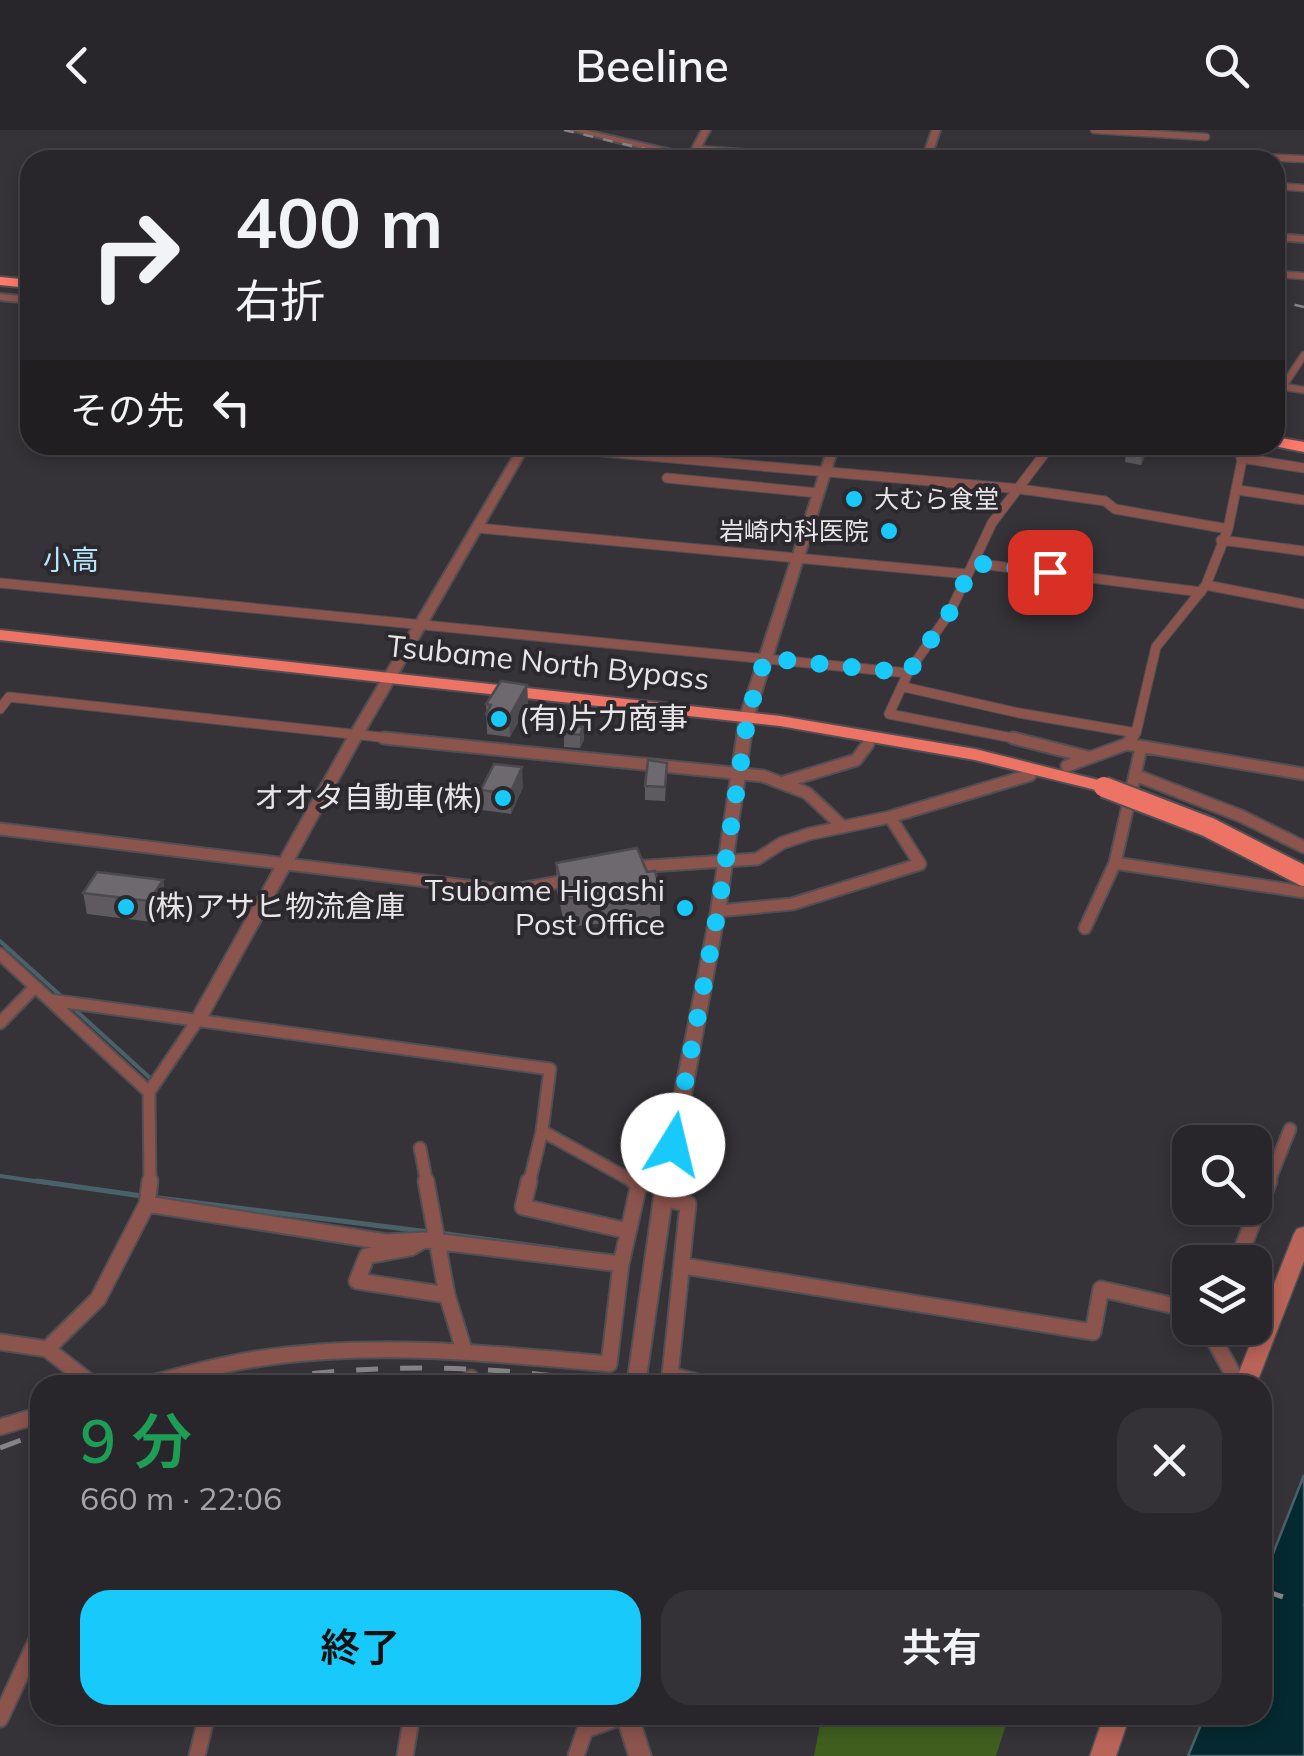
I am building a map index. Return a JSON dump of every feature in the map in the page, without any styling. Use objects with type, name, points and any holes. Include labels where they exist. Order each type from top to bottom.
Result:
[{"type":"highway","name":"Tsubame North Bypass","points":[[0,636],[391,675],[748,716],[930,742],[1104,787],[1208,827],[1304,876]]},
{"type":"main road","points":[[1246,1375],[1304,1234]]},
{"type":"main road","points":[[1103,1756],[1114,1725]]},
{"type":"street","points":[[575,130],[665,150]]},
{"type":"street","points":[[1094,130],[1206,134]]},
{"type":"street","points":[[1285,378],[1304,355]]},
{"type":"street","points":[[48,1349],[98,1299],[146,1204],[150,1190],[149,1092],[199,1018],[356,735],[518,455]]},
{"type":"street","points":[[642,455],[1020,489],[1105,501],[1115,509],[1228,529]]},
{"type":"street","points":[[637,1375],[665,1190],[691,1036],[718,911],[748,716],[831,455]]},
{"type":"street","points":[[1045,455],[992,523],[950,612],[908,673],[889,714],[1000,734],[1088,758]]},
{"type":"street","points":[[1066,766],[1127,744],[1136,734],[1156,647],[1204,589],[1228,529],[1243,455]]},
{"type":"street","points":[[1242,458],[1304,468]]},
{"type":"street","points":[[666,478],[818,493]]},
{"type":"street","points":[[1238,490],[1304,500]]},
{"type":"street","points":[[477,528],[967,574]]},
{"type":"street","points":[[1222,540],[1304,551]]},
{"type":"street","points":[[974,563],[1304,604]]},
{"type":"street","points":[[0,583],[908,673]]},
{"type":"street","points":[[904,687],[1019,714],[1136,734]]},
{"type":"street","points":[[0,709],[9,697],[666,768],[739,770],[784,782],[819,798],[842,826]]},
{"type":"street","points":[[784,782],[856,760],[868,744]]},
{"type":"street","points":[[1127,744],[1304,774]]},
{"type":"street","points":[[1085,928],[1116,863],[1141,748]]},
{"type":"street","points":[[618,870],[757,859],[782,843],[842,826],[890,818],[1030,774]]},
{"type":"street","points":[[1135,775],[1241,816],[1304,848]]},
{"type":"street","points":[[718,911],[744,914],[863,885],[920,864],[890,818]]},
{"type":"street","points":[[0,828],[508,891],[582,878]]},
{"type":"street","points":[[1116,863],[1304,892]]},
{"type":"street","points":[[0,954],[149,1092]]},
{"type":"street","points":[[0,1024],[35,986]]},
{"type":"street","points":[[50,1000],[550,1068],[542,1130],[523,1207],[628,1231]]},
{"type":"street","points":[[1245,1245],[1290,1129]]},
{"type":"street","points":[[542,1130],[639,1184],[665,1190],[688,1204],[670,1375]]},
{"type":"street","points":[[420,1148],[432,1241],[471,1354]]},
{"type":"street","points":[[191,1375],[272,1358],[471,1354],[609,1364],[621,1264],[639,1184]]},
{"type":"street","points":[[146,1204],[386,1242],[432,1241],[621,1264]]},
{"type":"street","points":[[432,1241],[367,1256],[357,1281],[448,1295]]},
{"type":"street","points":[[684,1266],[1093,1332],[1101,1289],[1172,1305]]},
{"type":"street","points":[[0,1342],[48,1349],[80,1375]]},
{"type":"street","points":[[1218,1345],[1236,1375]]},
{"type":"street","points":[[0,1427],[30,1418]]},
{"type":"street","points":[[0,1719],[30,1654]]},
{"type":"street","points":[[197,1756],[205,1725]]},
{"type":"street","points":[[405,1756],[410,1725]]},
{"type":"street","points":[[576,1756],[585,1730],[599,1725]]},
{"type":"street","points":[[630,1725],[640,1756]]},
{"type":"green space","points":[[820,1725],[1006,1725],[996,1756],[814,1756]]},
{"type":"water","points":[[1304,1475],[1304,1756],[1188,1756],[1201,1725],[1272,1725],[1272,1556]]},
{"type":"building","points":[[501,681],[527,685],[509,717],[486,714],[491,705],[486,704]]},
{"type":"building","points":[[567,725],[583,727],[580,735],[564,733]]},
{"type":"building","points":[[648,760],[667,763],[665,787],[645,786]]},
{"type":"building","points":[[494,764],[522,767],[510,794],[481,790]]},
{"type":"building","points":[[637,848],[647,872],[655,871],[660,890],[565,899],[556,863]]},
{"type":"building","points":[[97,872],[163,880],[149,901],[83,893]]},
{"type":"waterway","points":[[0,941],[61,996]]},
{"type":"waterway","points":[[71,1006],[149,1077]]},
{"type":"waterway","points":[[0,1176],[55,1184]]},
{"type":"waterway","points":[[37,1181],[142,1196]]},
{"type":"waterway","points":[[151,1197],[429,1232]]},
{"type":"waterway","points":[[439,1233],[558,1249]]},
{"type":"railway","points":[[564,130],[649,150]]},
{"type":"railway","points":[[1285,302],[1304,307]]},
{"type":"railway","points":[[298,1375],[421,1368],[548,1375]]},
{"type":"railway","points":[[0,1448],[30,1437]]},
{"type":"railway","points":[[1272,1593],[1304,1604]]},
{"type":"place","name":"大むら食堂","points":[[854,499]]},
{"type":"place","name":"岩崎内科医院","points":[[889,531]]},
{"type":"place","name":"(有)片力商事","points":[[499,719]]},
{"type":"place","name":"オオタ自動車(株)","points":[[503,798]]},
{"type":"place","name":"(株)アサヒ物流倉庫","points":[[126,907]]},
{"type":"place","name":"Tsubame Higashi Post Office","points":[[685,908]]},
{"type":"district","name":"小高","points":[[71,560]]},
{"type":"route","points":[[673,1145],[718,911],[748,716],[765,658],[908,673],[950,612],[974,563],[1050,572]]}]
